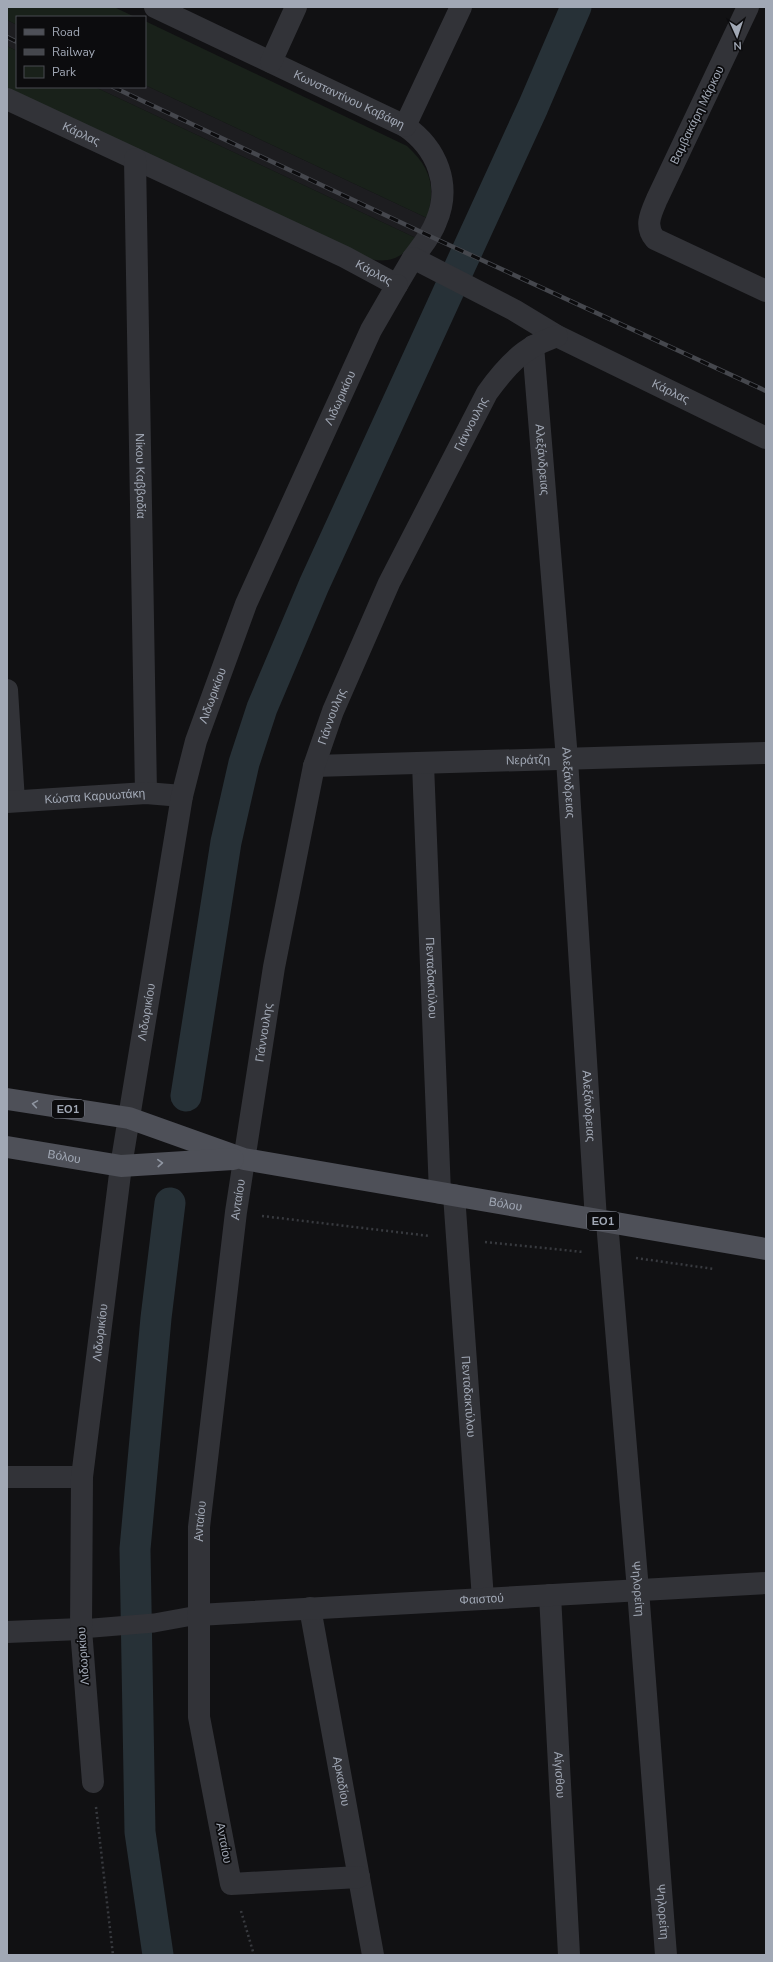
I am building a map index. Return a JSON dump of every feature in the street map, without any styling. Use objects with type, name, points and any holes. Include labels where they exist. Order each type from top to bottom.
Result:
[{"type":"main road","name":"ΕΟ1","points":[[7,1099],[129,1118],[244,1159]]},
{"type":"main road","name":"Βόλου","points":[[7,1147],[121,1166]]},
{"type":"main road","name":"Βόλου","points":[[244,1159],[766,1249]]},
{"type":"main road","name":"ΕΟ1","points":[[121,1166],[244,1159]]},
{"type":"street","name":"Κωνσταντίνου Καβάφη","points":[[155,7],[405,126],[421,139],[432,154],[440,174],[443,189],[442,206],[419,262]]},
{"type":"street","points":[[271,62],[296,7]]},
{"type":"street","points":[[405,126],[461,7]]},
{"type":"street","name":"Βαμβακάρη Μάρκου","points":[[748,7],[657,199],[649,224],[650,232],[655,239],[766,291]]},
{"type":"street","name":"Κάρλας","points":[[7,99],[345,257],[397,285],[419,262],[514,310],[557,336],[766,438]]},
{"type":"street","name":"Νίκου Καββαδία","points":[[135,159],[146,794]]},
{"type":"street","name":"Λιδωρικίου","points":[[93,1782],[81,1629],[82,1477],[121,1166],[182,796],[196,741],[246,604],[371,330],[397,285]]},
{"type":"street","name":"Γιάννουλης","points":[[244,1159],[274,968],[314,766],[333,711],[389,583],[476,413],[496,380],[517,359],[533,346],[557,336]]},
{"type":"street","name":"Αλεξάνδρειας","points":[[533,346],[567,760],[601,1221]]},
{"type":"street","points":[[7,690],[11,802]]},
{"type":"street","name":"Νεράτζη","points":[[314,766],[567,760],[766,753]]},
{"type":"street","name":"Πενταδακτύλου","points":[[423,764],[447,1194],[456,1239],[483,1599]]},
{"type":"street","name":"Κώστα Καρυωτάκη","points":[[11,802],[146,794],[182,796]]},
{"type":"street","name":"Ανταίου","points":[[231,1884],[199,1717],[199,1527],[236,1212],[244,1159]]},
{"type":"street","name":"Ψηλορείτη","points":[[601,1221],[610,1255],[666,1955]]},
{"type":"street","points":[[7,1477],[82,1477]]},
{"type":"street","name":"Φαιστού","points":[[198,1615],[766,1583]]},
{"type":"street","name":"Αίγισθου","points":[[550,1595],[569,1955]]},
{"type":"street","name":"Αρκαδίου","points":[[310,1608],[373,1955]]},
{"type":"street","points":[[7,1632],[81,1629],[154,1623],[198,1615]]},
{"type":"street","points":[[231,1884],[359,1877]]},
{"type":"path","points":[[236,1212],[456,1239],[610,1255],[719,1270]]},
{"type":"path","points":[[93,1782],[112,1955]]},
{"type":"path","points":[[231,1884],[254,1955]]},
{"type":"shaded area","points":[[7,20],[16,24],[16,50],[7,46]]},
{"type":"shaded area","points":[[146,85],[427,218],[418,239],[97,88],[146,88]]},
{"type":"green space","points":[[7,7],[114,7],[133,16],[16,16],[16,24],[7,20]]},
{"type":"green space","points":[[146,21],[407,146],[422,162],[429,179],[431,197],[427,218],[146,85]]},
{"type":"green space","points":[[7,46],[16,50],[16,88],[97,88],[418,239],[406,251],[394,258],[388,260],[373,260],[364,258],[7,88]]},
{"type":"waterway","points":[[186,1096],[226,842],[244,763],[262,708],[314,585],[533,107],[576,7]]},
{"type":"waterway","points":[[158,1955],[140,1832],[135,1549],[156,1318],[170,1203]]},
{"type":"railway","points":[[7,37],[16,42]]},
{"type":"railway","points":[[115,88],[436,239],[766,391]]}]
